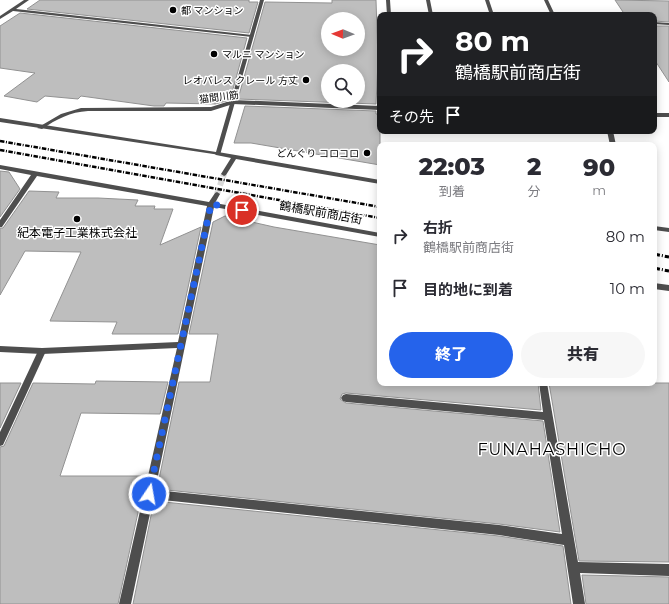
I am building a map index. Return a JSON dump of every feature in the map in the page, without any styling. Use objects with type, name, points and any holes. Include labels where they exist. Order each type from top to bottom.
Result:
[{"type":"street","points":[[0,18],[27,0]]},
{"type":"street","points":[[218,154],[262,0]]},
{"type":"street","points":[[388,0],[389,12]]},
{"type":"street","points":[[428,0],[430,12]]},
{"type":"street","points":[[487,0],[491,12]]},
{"type":"street","points":[[546,0],[552,12]]},
{"type":"street","points":[[12,10],[252,36]]},
{"type":"street","points":[[657,23],[669,24]]},
{"type":"street","name":"猫間川筋","points":[[40,128],[56,117],[74,110],[211,109],[233,102],[377,108]]},
{"type":"street","points":[[657,115],[669,115]]},
{"type":"street","points":[[0,120],[40,128],[235,156],[377,181]]},
{"type":"street","points":[[224,174],[235,156]]},
{"type":"street","name":"鶴橋駅前商店街","points":[[0,167],[377,234]]},
{"type":"street","points":[[0,225],[35,174]]},
{"type":"street","points":[[126,604],[211,204],[216,194]]},
{"type":"street","points":[[657,228],[669,230]]},
{"type":"street","points":[[657,286],[669,288]]},
{"type":"street","points":[[0,349],[42,351],[182,345]]},
{"type":"street","points":[[0,442],[42,351]]},
{"type":"street","points":[[543,386],[579,604]]},
{"type":"street","points":[[346,398],[548,416]]},
{"type":"street","points":[[149,494],[499,530],[568,540]]},
{"type":"street","points":[[572,567],[669,570]]},
{"type":"building","points":[[40,0],[249,0],[249,2],[258,2],[249,33],[27,9]]},
{"type":"building","points":[[332,0],[376,0],[376,104],[365,104],[365,64],[321,64],[321,102],[238,99],[265,2],[332,3]]},
{"type":"building","points":[[615,0],[669,1],[669,22],[657,21],[657,12],[623,12]]},
{"type":"building","points":[[20,13],[247,38],[230,100],[215,104],[166,103],[164,106],[154,106],[81,96],[78,99],[45,96],[37,102],[4,96],[35,73],[0,68],[0,26]]},
{"type":"building","points":[[657,26],[669,26],[669,82],[657,64]]},
{"type":"building","points":[[245,106],[376,111],[377,134],[380,134],[380,142],[377,142],[377,164],[251,143],[234,143]]},
{"type":"building","points":[[0,171],[9,172],[20,189],[0,217]]},
{"type":"building","points":[[29,191],[59,192],[56,198],[138,200],[135,206],[155,206],[154,209],[173,209],[160,245],[201,227],[178,334],[112,334],[117,322],[50,321],[81,252],[25,251],[0,295],[0,228],[3,228]]},
{"type":"building","points":[[225,216],[274,227],[377,244],[377,386],[538,386],[541,410],[346,393],[342,394],[340,399],[346,403],[543,421],[560,532],[499,524],[157,489],[179,382],[210,382],[218,334],[189,334],[213,222]]},
{"type":"building","points":[[96,381],[168,382],[160,414],[81,413],[60,476],[146,476],[118,604],[0,604],[0,447],[4,446],[33,383],[95,384]]},
{"type":"building","points":[[0,383],[21,383],[0,428]]},
{"type":"building","points":[[657,383],[669,383],[669,562],[579,561],[550,386],[657,386]]},
{"type":"building","points":[[154,501],[499,536],[563,546],[571,604],[133,604]]},
{"type":"building","points":[[582,575],[669,577],[669,604],[586,604]]},
{"type":"tunnel","points":[[217,194],[224,174]]},
{"type":"railway","points":[[0,141],[377,206]]},
{"type":"railway","points":[[0,150],[377,217]]},
{"type":"railway","points":[[657,255],[669,257]]},
{"type":"railway","points":[[657,269],[669,271]]},
{"type":"place","name":"都 マンション","points":[[173,10]]},
{"type":"place","name":"マルニ マンション","points":[[214,54]]},
{"type":"place","name":"レオパレス クレール 方丈","points":[[306,80]]},
{"type":"place","name":"どんぐり コロコロ","points":[[367,153]]},
{"type":"place","name":"紀本電子工業株式会社","points":[[77,219]]},
{"type":"district","name":"FUNAHASHICHO","points":[[552,449]]},
{"type":"route","points":[[149,494],[211,204],[242,210]]}]
